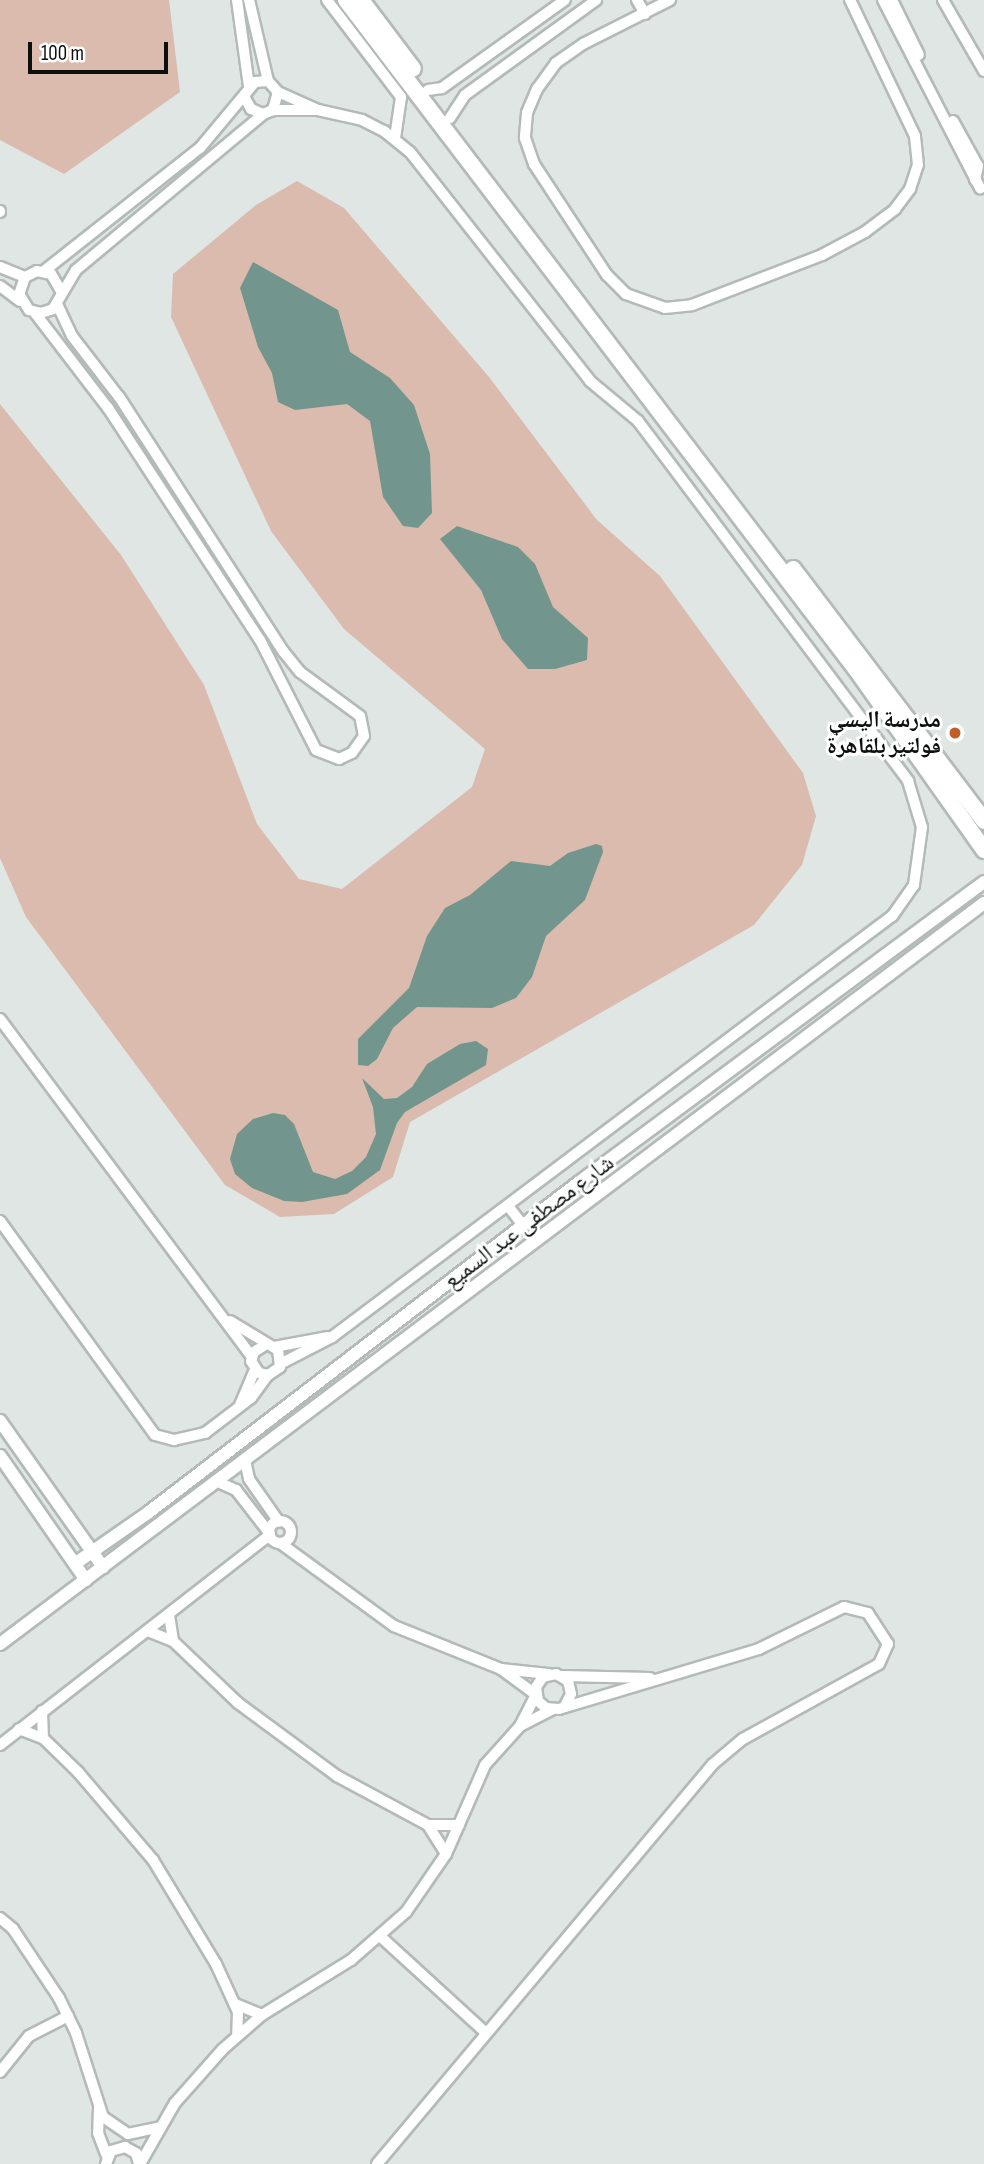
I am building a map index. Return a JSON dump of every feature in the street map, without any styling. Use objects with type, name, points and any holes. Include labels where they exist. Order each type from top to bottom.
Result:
[{"type":"main road","points":[[346,0],[856,669],[984,850]]},
{"type":"main road","points":[[361,0],[984,821]]},
{"type":"street","points":[[0,267],[25,277],[44,271],[200,148],[246,98],[249,86],[237,0]]},
{"type":"street","points":[[0,1220],[155,1435],[188,1440],[205,1433],[240,1405],[282,1363],[332,1337],[892,916],[914,885],[922,827],[908,780],[638,421],[590,381],[395,138],[362,120],[318,110],[278,92],[268,81],[249,0]]},
{"type":"street","points":[[327,0],[401,97],[402,113],[395,138]]},
{"type":"street","points":[[428,90],[442,88],[565,0]]},
{"type":"street","points":[[450,118],[465,95],[596,0]]},
{"type":"street","points":[[637,0],[645,14]]},
{"type":"street","points":[[665,1],[645,14],[583,44],[556,64],[537,89],[527,113],[525,138],[534,164],[616,285],[651,305],[679,307],[822,255],[865,232],[895,209],[910,190],[918,165],[915,136],[850,0]]},
{"type":"street","points":[[883,0],[978,184],[977,163],[892,0]]},
{"type":"street","points":[[943,0],[961,37],[981,55],[984,71]]},
{"type":"street","points":[[517,34],[528,48]]},
{"type":"street","points":[[249,86],[268,81]]},
{"type":"street","points":[[35,313],[47,312],[57,304],[61,291],[76,270],[208,158],[268,112],[278,92]]},
{"type":"street","points":[[246,98],[251,109],[268,112],[318,110]]},
{"type":"street","points":[[200,148],[208,158]]},
{"type":"street","points":[[44,271],[56,278],[61,291]]},
{"type":"street","points":[[20,301],[19,288],[25,277]]},
{"type":"street","points":[[0,286],[35,313],[108,408],[260,640],[316,750],[339,759],[352,753],[364,736],[360,716],[300,672],[204,533],[119,397],[72,336],[57,304]]},
{"type":"street","points":[[193,539],[204,533]]},
{"type":"street","name":"شارع مصطفى عبد السميع","points":[[76,1563],[149,1512],[578,1183],[984,882]]},
{"type":"street","name":"شارع مصطفى عبد السميع","points":[[0,1644],[636,1169],[984,903]]},
{"type":"street","points":[[0,1019],[229,1321],[252,1356],[255,1370],[240,1405]]},
{"type":"street","points":[[624,1150],[624,1163],[636,1169]]},
{"type":"street","points":[[578,1183],[592,1186],[596,1199]]},
{"type":"street","points":[[508,1206],[523,1225]]},
{"type":"street","points":[[229,1321],[269,1346],[282,1363]]},
{"type":"street","points":[[252,1356],[269,1346],[332,1337]]},
{"type":"street","points":[[255,1370],[268,1375]]},
{"type":"street","points":[[0,1421],[103,1567]]},
{"type":"street","points":[[0,1456],[86,1580]]},
{"type":"street","points":[[245,1460],[249,1479],[279,1522],[288,1525],[302,1557]]},
{"type":"street","points":[[218,1482],[236,1490],[274,1538],[394,1626],[501,1669],[535,1695],[541,1705],[552,1710]]},
{"type":"street","points":[[274,1538],[279,1522]]},
{"type":"street","points":[[0,1745],[256,1549],[274,1538],[291,1534]]},
{"type":"street","points":[[376,2164],[485,2032],[720,1758],[751,1734],[878,1664],[888,1644],[868,1613],[844,1607],[759,1649],[552,1710],[520,1726]]},
{"type":"street","points":[[169,1615],[173,1641]]},
{"type":"street","points":[[148,1631],[173,1641],[238,1703],[300,1751],[428,1825],[446,1854]]},
{"type":"street","points":[[501,1669],[563,1676],[654,1678]]},
{"type":"street","points":[[140,2164],[160,2127],[192,2082],[237,2036],[262,2015],[381,1937],[428,1885],[446,1854],[485,1765],[520,1726],[539,1681],[550,1674]]},
{"type":"street","points":[[563,1676],[571,1687],[565,1706]]},
{"type":"street","points":[[42,1711],[43,1738]]},
{"type":"street","points":[[19,1729],[43,1738],[111,1808],[153,1860],[197,1928],[235,2004],[237,2036]]},
{"type":"street","points":[[428,1825],[459,1825]]},
{"type":"street","points":[[0,1918],[39,1964],[68,2016],[99,2107],[110,2124],[128,2134],[160,2127]]},
{"type":"street","points":[[381,1937],[485,2032]]},
{"type":"street","points":[[235,2004],[262,2015]]},
{"type":"street","points":[[0,2071],[29,2036],[68,2016]]},
{"type":"street","points":[[99,2107],[98,2133],[106,2160],[125,2147],[128,2134]]},
{"type":"street","points":[[125,2147],[136,2153],[140,2164]]},
{"type":"shaded area","points":[[0,0],[169,0],[180,92],[64,174],[0,140]]},
{"type":"shaded area","points":[[297,181],[344,208],[489,377],[597,520],[660,576],[803,773],[816,816],[802,865],[754,925],[410,1122],[393,1177],[334,1214],[280,1217],[225,1185],[26,917],[0,858],[0,404],[121,555],[204,685],[257,824],[299,879],[342,889],[472,787],[485,749],[344,629],[271,531],[171,317],[173,274],[256,205]]},
{"type":"shaded area","points":[[253,262],[338,310],[350,352],[390,378],[414,405],[430,454],[432,513],[418,528],[403,526],[383,497],[370,421],[347,404],[295,410],[278,402],[272,373],[258,347],[240,288]]},
{"type":"shaded area","points":[[457,526],[518,547],[535,564],[553,607],[588,638],[587,660],[555,669],[528,669],[502,639],[481,590],[440,539]]},
{"type":"shaded area","points":[[596,844],[602,846],[603,852],[585,900],[546,936],[532,977],[516,998],[492,1008],[417,1007],[393,1028],[377,1059],[368,1066],[358,1065],[358,1039],[409,988],[427,936],[445,908],[470,895],[511,861],[550,866],[568,853]]},
{"type":"shaded area","points":[[476,1041],[488,1049],[486,1065],[405,1112],[397,1123],[380,1170],[347,1194],[302,1202],[284,1201],[252,1188],[235,1174],[230,1159],[237,1134],[253,1119],[273,1113],[285,1115],[294,1124],[313,1172],[335,1179],[352,1171],[366,1157],[376,1134],[373,1107],[362,1078],[384,1099],[397,1098],[412,1087],[427,1064],[460,1044]]},
{"type":"place","name":"مدرسة اليسي فولتير بلقاهرة","points":[[955,733]]}]
